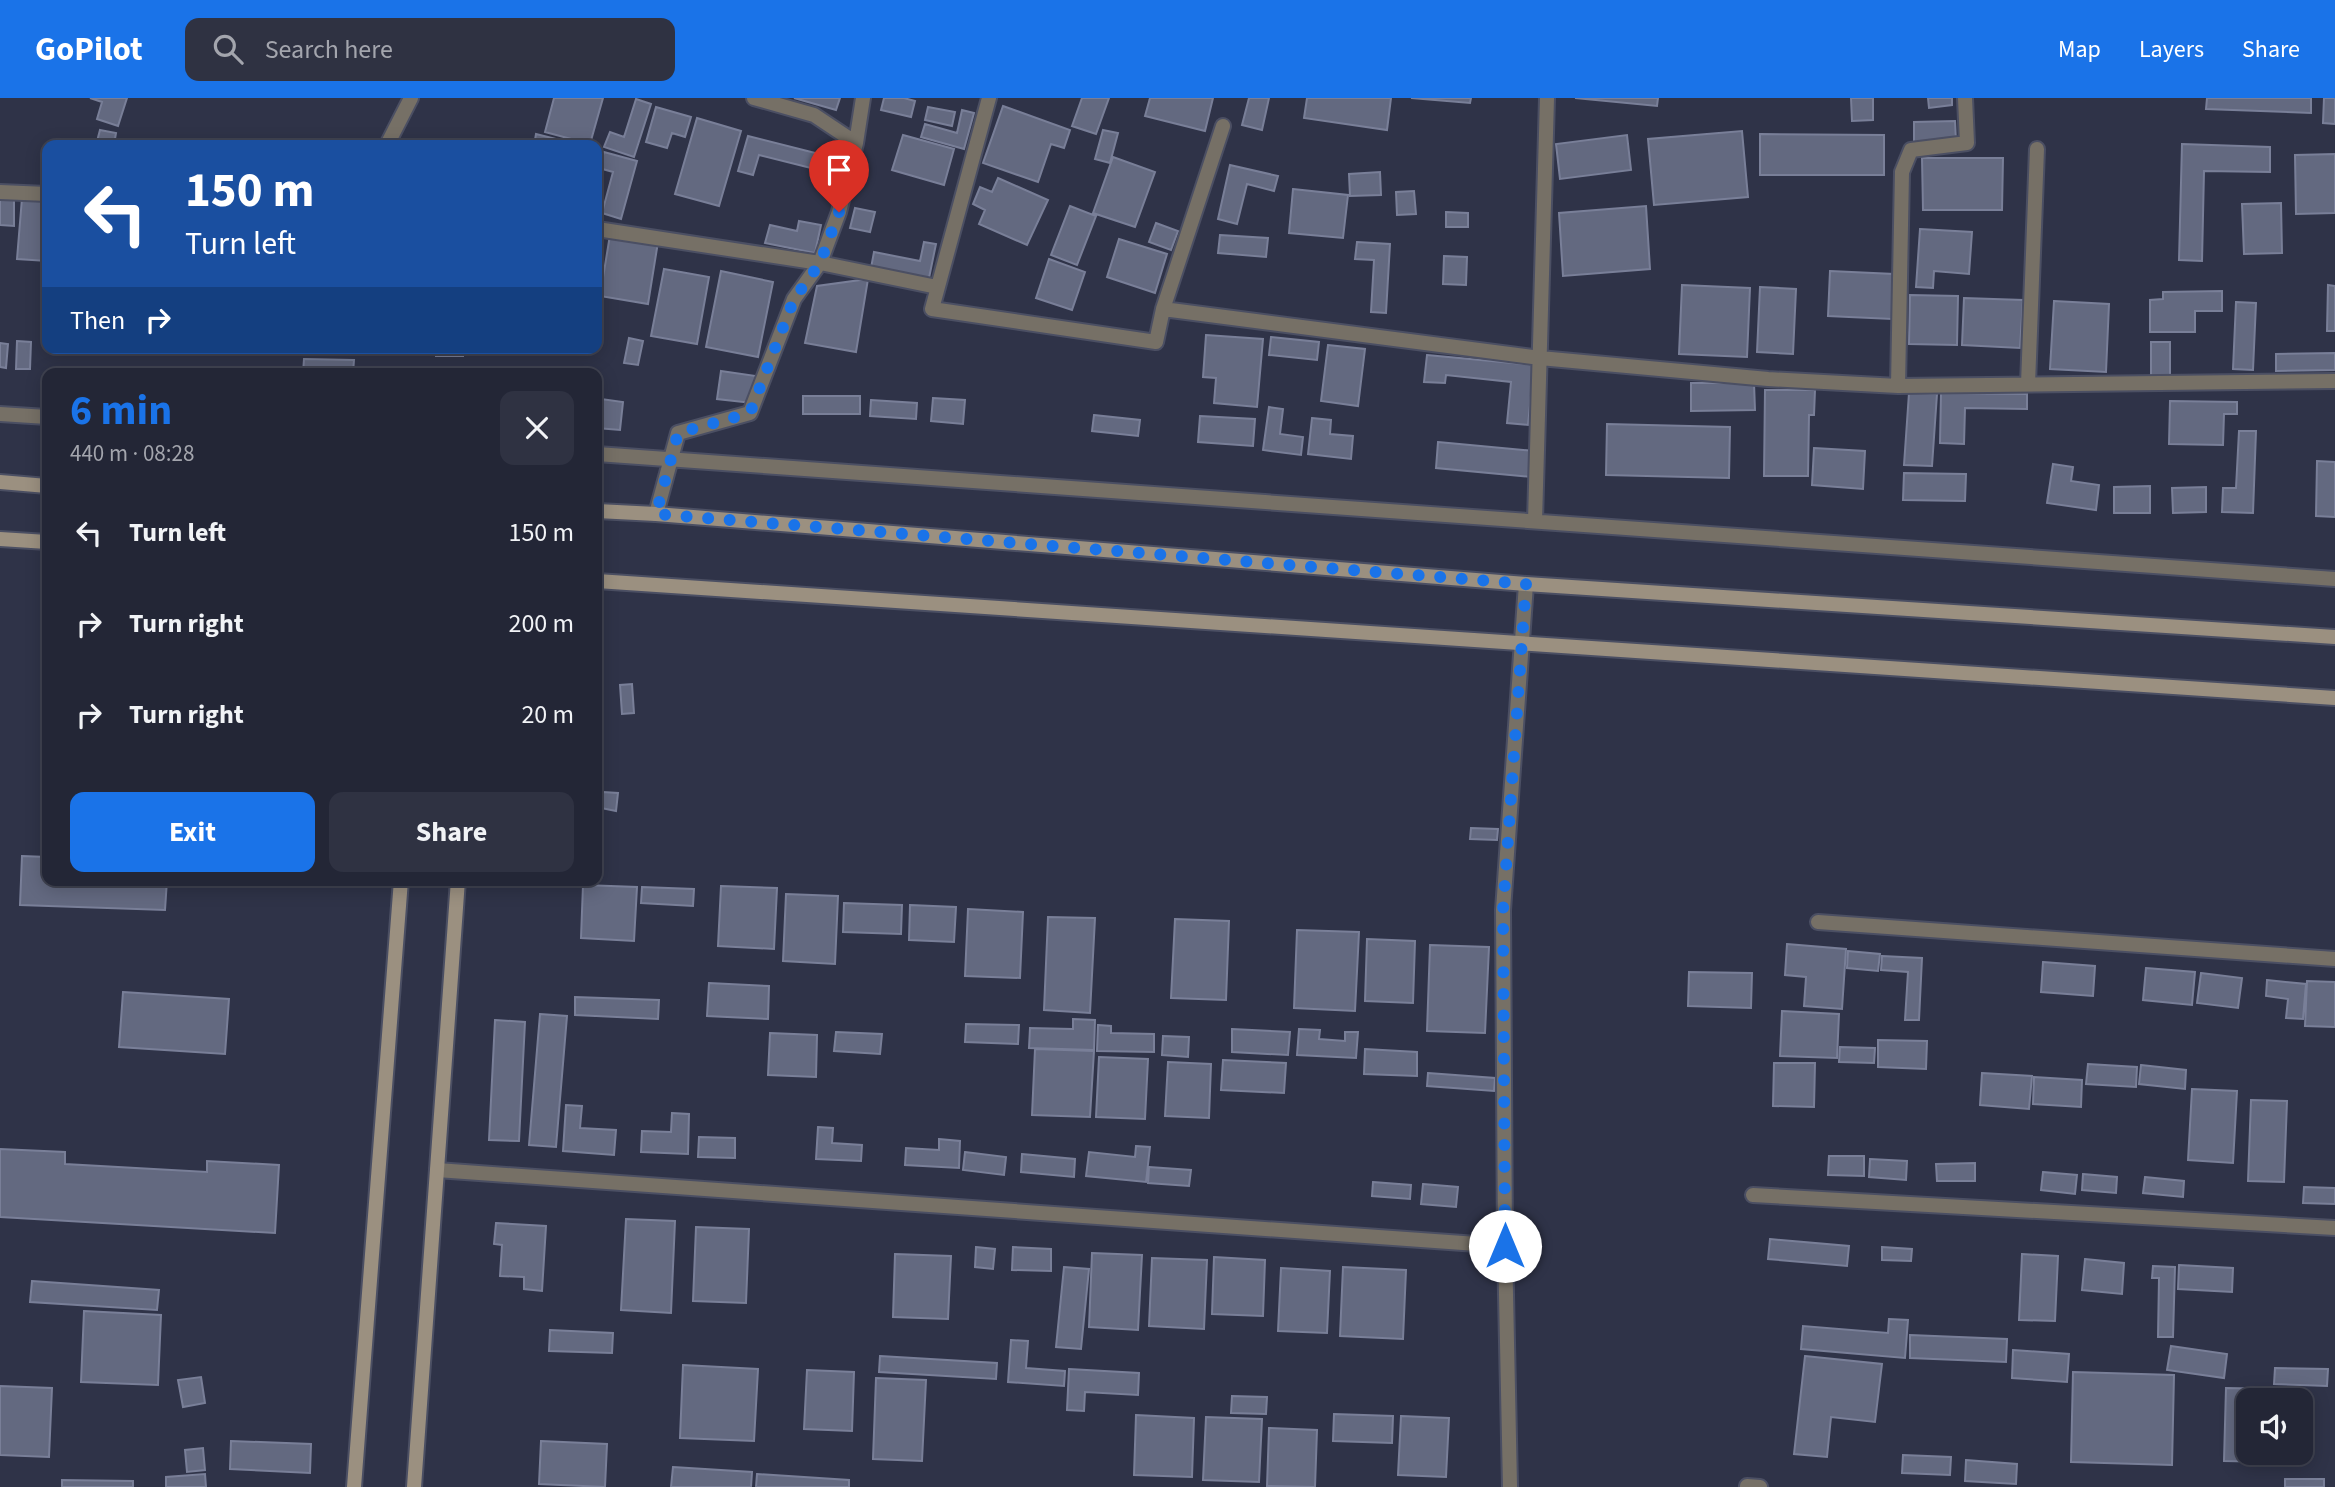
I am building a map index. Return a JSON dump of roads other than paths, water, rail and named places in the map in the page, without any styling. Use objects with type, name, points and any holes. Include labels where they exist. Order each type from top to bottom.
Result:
[{"type":"main road","points":[[0,482],[42,486]]},
{"type":"main road","points":[[602,512],[656,514],[1526,584],[2335,637]]},
{"type":"main road","points":[[0,538],[42,542]]},
{"type":"main road","points":[[602,581],[2335,698]]},
{"type":"main road","points":[[354,1487],[401,886]]},
{"type":"main road","points":[[414,1487],[458,886]]},
{"type":"street","points":[[390,140],[411,98]]},
{"type":"street","points":[[754,98],[814,114],[856,143]]},
{"type":"street","points":[[656,514],[678,433],[750,413],[794,299],[820,263],[839,212],[856,143],[863,98]]},
{"type":"street","points":[[989,98],[932,309],[1156,342],[1163,309],[1223,126]]},
{"type":"street","points":[[1535,521],[1548,98]]},
{"type":"street","points":[[1898,386],[1902,173],[1911,150],[1967,143],[1965,98]]},
{"type":"street","points":[[2028,384],[2037,149]]},
{"type":"street","points":[[0,192],[42,194]]},
{"type":"street","points":[[602,230],[820,263],[937,287]]},
{"type":"street","points":[[1163,309],[1540,358],[1768,379],[1898,386],[2335,381]]},
{"type":"street","points":[[0,414],[42,417]]},
{"type":"street","points":[[602,454],[2335,579]]},
{"type":"street","points":[[1510,1487],[1503,910],[1524,644],[1526,584]]},
{"type":"street","points":[[1818,922],[2335,959]]},
{"type":"street","points":[[437,1170],[1505,1246]]},
{"type":"street","points":[[1753,1195],[2335,1228]]}]
